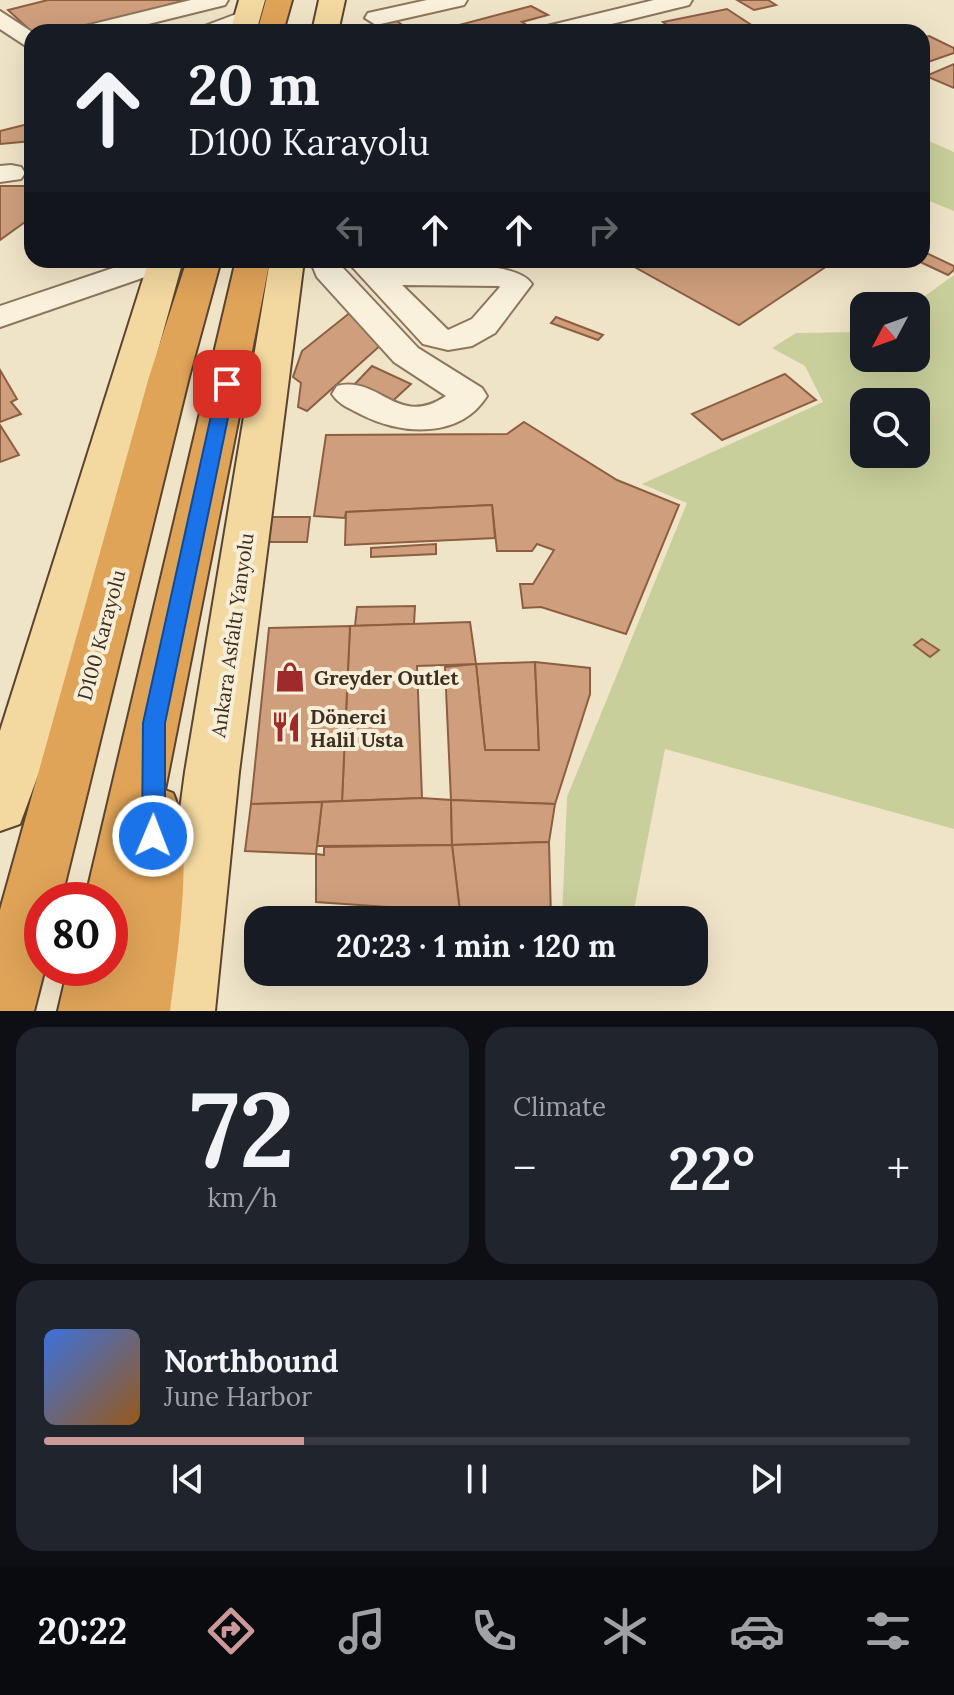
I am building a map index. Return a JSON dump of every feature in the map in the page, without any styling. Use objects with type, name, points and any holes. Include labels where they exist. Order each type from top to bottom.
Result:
[{"type":"highway","points":[[272,24],[279,0]]},
{"type":"highway","points":[[303,24],[308,0]]},
{"type":"highway","points":[[169,377],[186,268]]},
{"type":"highway","name":"D100 Karayolu","points":[[3,1011],[169,377],[202,268]]},
{"type":"highway","points":[[118,882],[251,268]]},
{"type":"highway","points":[[139,1011],[152,921],[154,723]]},
{"type":"highway","points":[[89,1011],[95,986]]},
{"type":"main road","points":[[327,24],[332,0]]},
{"type":"main road","points":[[0,807],[21,748],[164,268]]},
{"type":"main road","name":"Ankara Asfaltı Yanyolu","points":[[184,1011],[212,772],[286,268]]},
{"type":"street","points":[[121,24],[217,0]]},
{"type":"street","points":[[376,18],[456,0]]},
{"type":"street","points":[[584,24],[681,0]]},
{"type":"street","points":[[4,10],[24,34]]},
{"type":"street","points":[[229,24],[248,16]]},
{"type":"street","points":[[0,317],[143,268]]},
{"type":"street","points":[[327,268],[406,355],[470,396],[441,416],[410,422],[349,394]]},
{"type":"green space","points":[[930,142],[954,152],[954,211],[930,201]]},
{"type":"green space","points":[[954,275],[954,829],[665,749],[635,906],[563,906],[567,797],[687,503],[642,484],[823,402],[805,366],[772,348],[796,333],[850,332],[850,372],[930,372],[930,292]]},
{"type":"building","points":[[48,0],[187,0],[93,24],[24,25],[8,10]]},
{"type":"building","points":[[737,0],[768,0],[776,5],[754,10]]},
{"type":"building","points":[[531,6],[548,15],[522,22],[525,24],[463,24]]},
{"type":"building","points":[[727,9],[750,24],[666,24],[663,22]]},
{"type":"building","points":[[394,19],[401,24],[380,24]]},
{"type":"building","points":[[930,36],[954,48],[954,53],[930,61]]},
{"type":"building","points":[[954,64],[954,88],[930,78],[930,74]]},
{"type":"building","points":[[24,125],[24,142],[0,144],[0,131]]},
{"type":"building","points":[[0,186],[24,186],[24,223],[0,240]]},
{"type":"building","points":[[930,255],[954,266],[948,275],[930,267]]},
{"type":"building","points":[[636,268],[824,268],[739,325]]},
{"type":"building","points":[[352,311],[382,344],[307,411],[298,407],[301,383],[293,377],[302,351]]},
{"type":"building","points":[[556,317],[603,335],[598,340],[551,323]]},
{"type":"building","points":[[372,366],[411,384],[385,408],[350,389]]},
{"type":"building","points":[[0,370],[17,399],[11,402],[21,414],[0,422]]},
{"type":"building","points":[[785,374],[816,400],[722,440],[692,414]]},
{"type":"building","points":[[524,422],[617,480],[679,505],[626,634],[541,607],[523,608],[520,584],[533,584],[554,550],[537,544],[532,551],[497,551],[492,505],[346,512],[345,518],[314,516],[326,435],[507,434]]},
{"type":"building","points":[[0,425],[19,455],[0,462]]},
{"type":"building","points":[[492,505],[495,538],[345,545],[346,512]]},
{"type":"building","points":[[269,517],[310,517],[307,542],[265,542]]},
{"type":"building","points":[[436,544],[436,554],[371,557],[371,548]]},
{"type":"building","points":[[415,606],[414,624],[355,626],[357,607]]},
{"type":"building","points":[[470,622],[476,664],[417,666],[422,798],[342,801],[350,626]]},
{"type":"building","points":[[350,626],[342,801],[251,804],[269,628]]},
{"type":"building","points":[[922,639],[939,650],[930,657],[914,645]]},
{"type":"building","points":[[535,662],[539,750],[485,750],[476,664]]},
{"type":"building","points":[[535,662],[590,668],[590,694],[555,804],[451,800],[445,667],[476,664],[485,750],[539,750]]},
{"type":"building","points":[[422,798],[451,800],[452,845],[317,846],[322,802]]},
{"type":"building","points":[[451,800],[555,804],[549,842],[452,845]]},
{"type":"building","points":[[322,802],[316,854],[245,851],[251,804]]},
{"type":"building","points":[[549,842],[551,906],[459,906],[452,845]]},
{"type":"building","points":[[452,845],[459,906],[316,902],[316,854],[324,855],[324,847]]},
{"type":"place","name":"Greyder Outlet","points":[[290,677]]},
{"type":"place","name":"Dönerci Halil Usta","points":[[286,727]]},
{"type":"route","points":[[153,836],[154,723],[227,384]]}]
